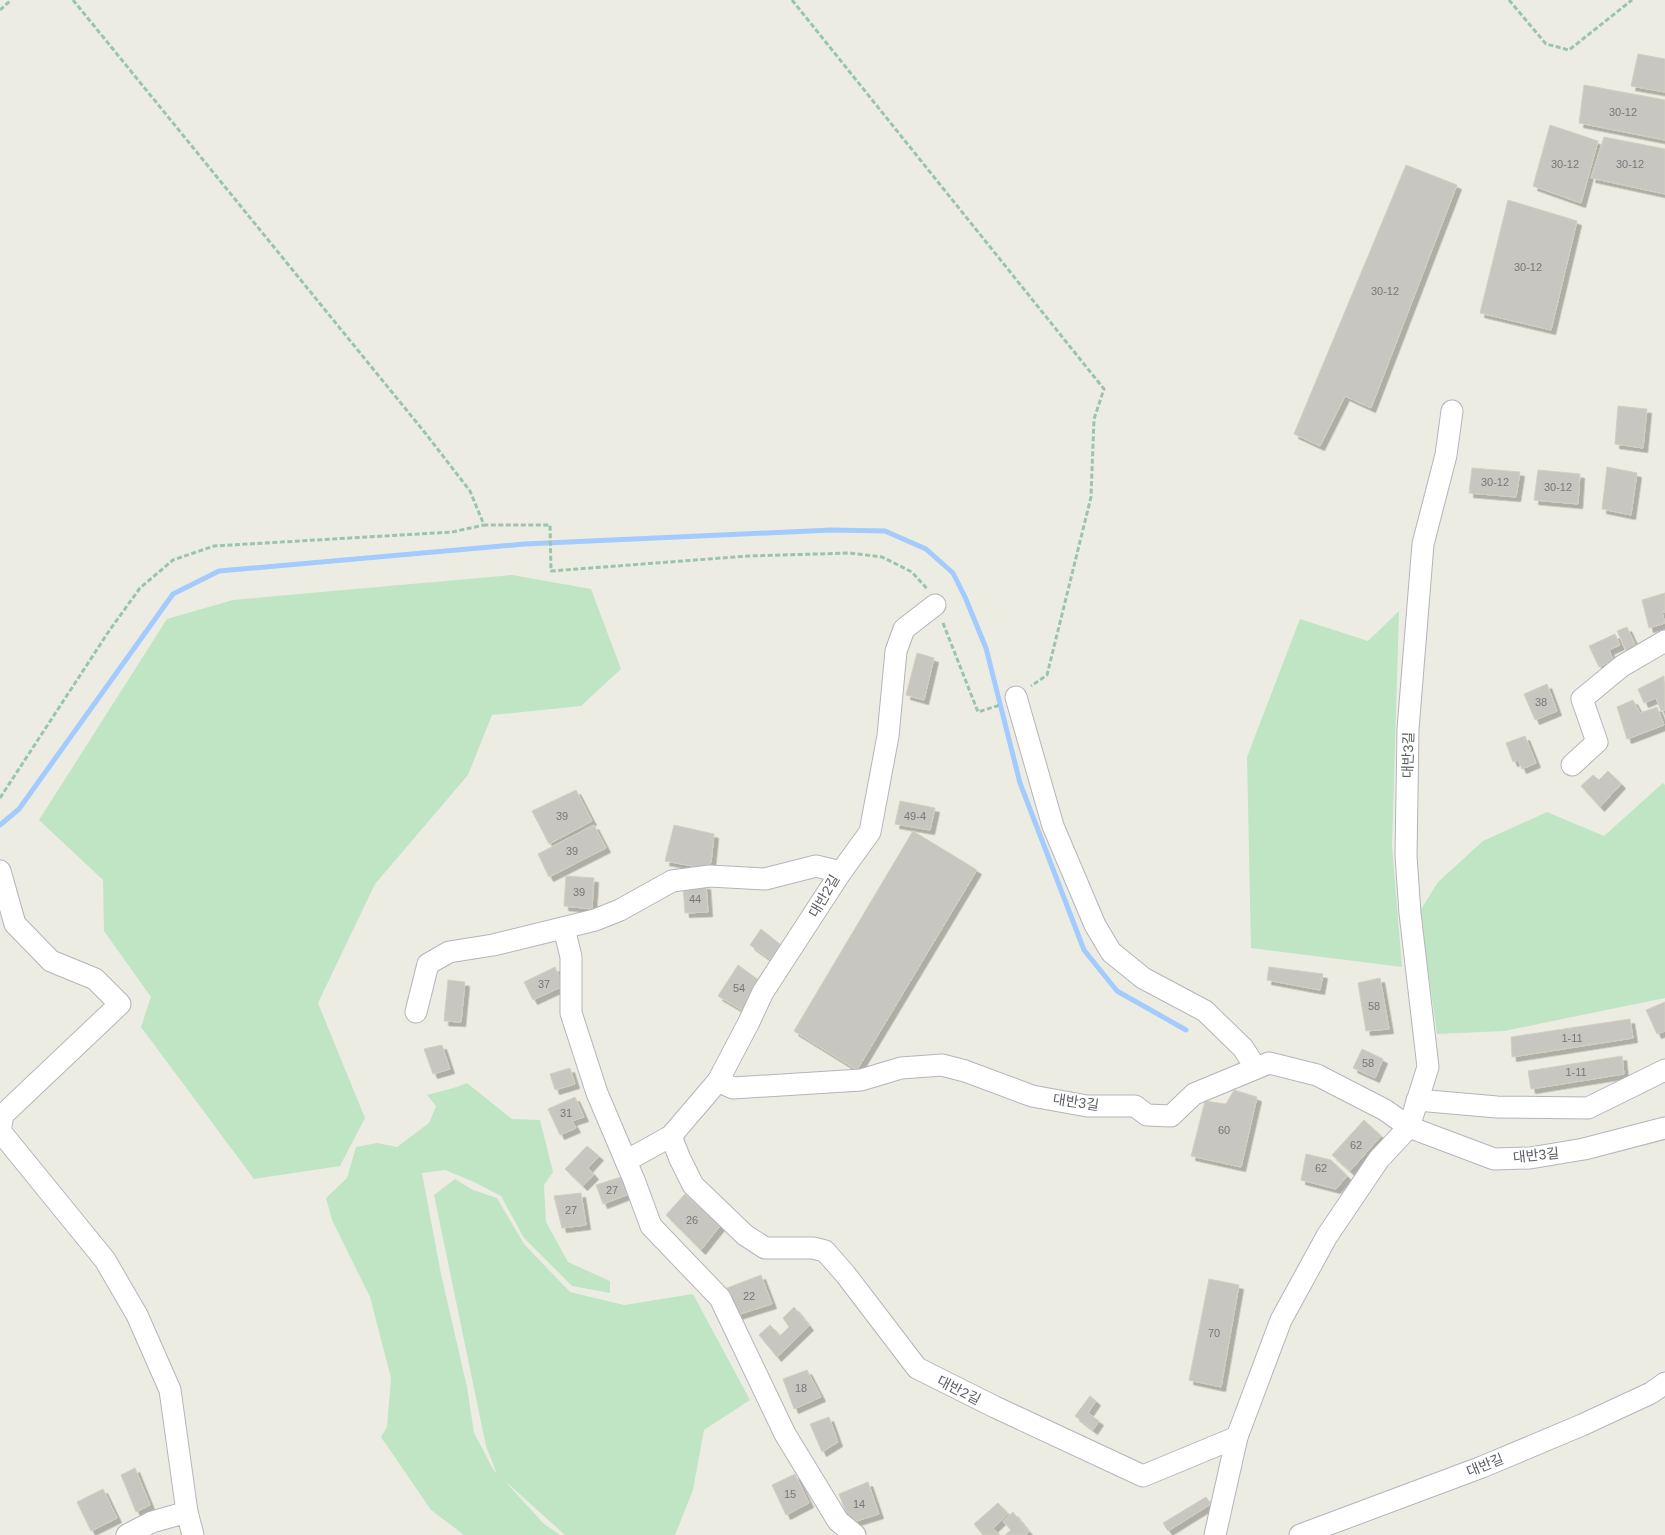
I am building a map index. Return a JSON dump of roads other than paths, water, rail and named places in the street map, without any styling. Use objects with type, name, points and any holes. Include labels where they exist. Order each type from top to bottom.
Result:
[{"type":"street","name":"대반3길","points":[[1237,1437],[1281,1320],[1327,1236],[1379,1159],[1409,1127],[1428,1067],[1410,914],[1406,856],[1408,728],[1423,544],[1446,455],[1452,411]]},
{"type":"street","points":[[841,872],[870,832],[888,736],[896,651],[904,629],[935,605]]},
{"type":"street","points":[[1572,765],[1597,742],[1582,699],[1622,666],[1665,641]]},
{"type":"street","points":[[1016,697],[1053,826],[1095,925],[1111,952],[1143,978],[1204,1011],[1244,1048],[1256,1068]]},
{"type":"street","name":"대반2길","points":[[416,1012],[428,964],[449,952],[493,945],[596,920],[620,910],[672,881],[710,876],[765,879],[816,866],[841,872],[763,992],[718,1081],[672,1136],[626,1161]]},
{"type":"street","points":[[1,872],[15,924],[51,961],[95,979],[120,1004],[3,1115],[0,1131],[105,1260],[137,1315],[170,1390],[187,1512],[193,1535]]},
{"type":"street","points":[[564,928],[571,957],[571,1013],[597,1093],[651,1226],[720,1298],[785,1434],[838,1522],[855,1535]]},
{"type":"street","name":"대반3길","points":[[718,1081],[733,1088],[861,1080],[901,1068],[942,1065],[965,1071],[1032,1096],[1087,1106],[1135,1106],[1146,1115],[1171,1116],[1194,1094],[1269,1063],[1317,1075],[1385,1110],[1409,1127],[1494,1159],[1530,1158],[1575,1151],[1665,1128]]},
{"type":"street","points":[[1417,1100],[1497,1107],[1588,1108],[1665,1070]]},
{"type":"street","name":"대반2길","points":[[672,1136],[680,1159],[693,1185],[744,1235],[765,1248],[813,1248],[825,1251],[846,1275],[917,1368],[995,1407],[1143,1476],[1237,1437]]},
{"type":"street","name":"대반길","points":[[1300,1535],[1482,1467],[1591,1421],[1651,1393],[1665,1383]]},
{"type":"street","points":[[1215,1535],[1237,1437]]},
{"type":"street","points":[[127,1535],[152,1522],[187,1512]]},
{"type":"waterway","points":[[0,825],[19,809],[173,594],[219,571],[525,544],[831,530],[885,531],[926,549],[953,573],[965,597],[986,648],[1020,783],[1084,950],[1117,991],[1186,1030]]}]
